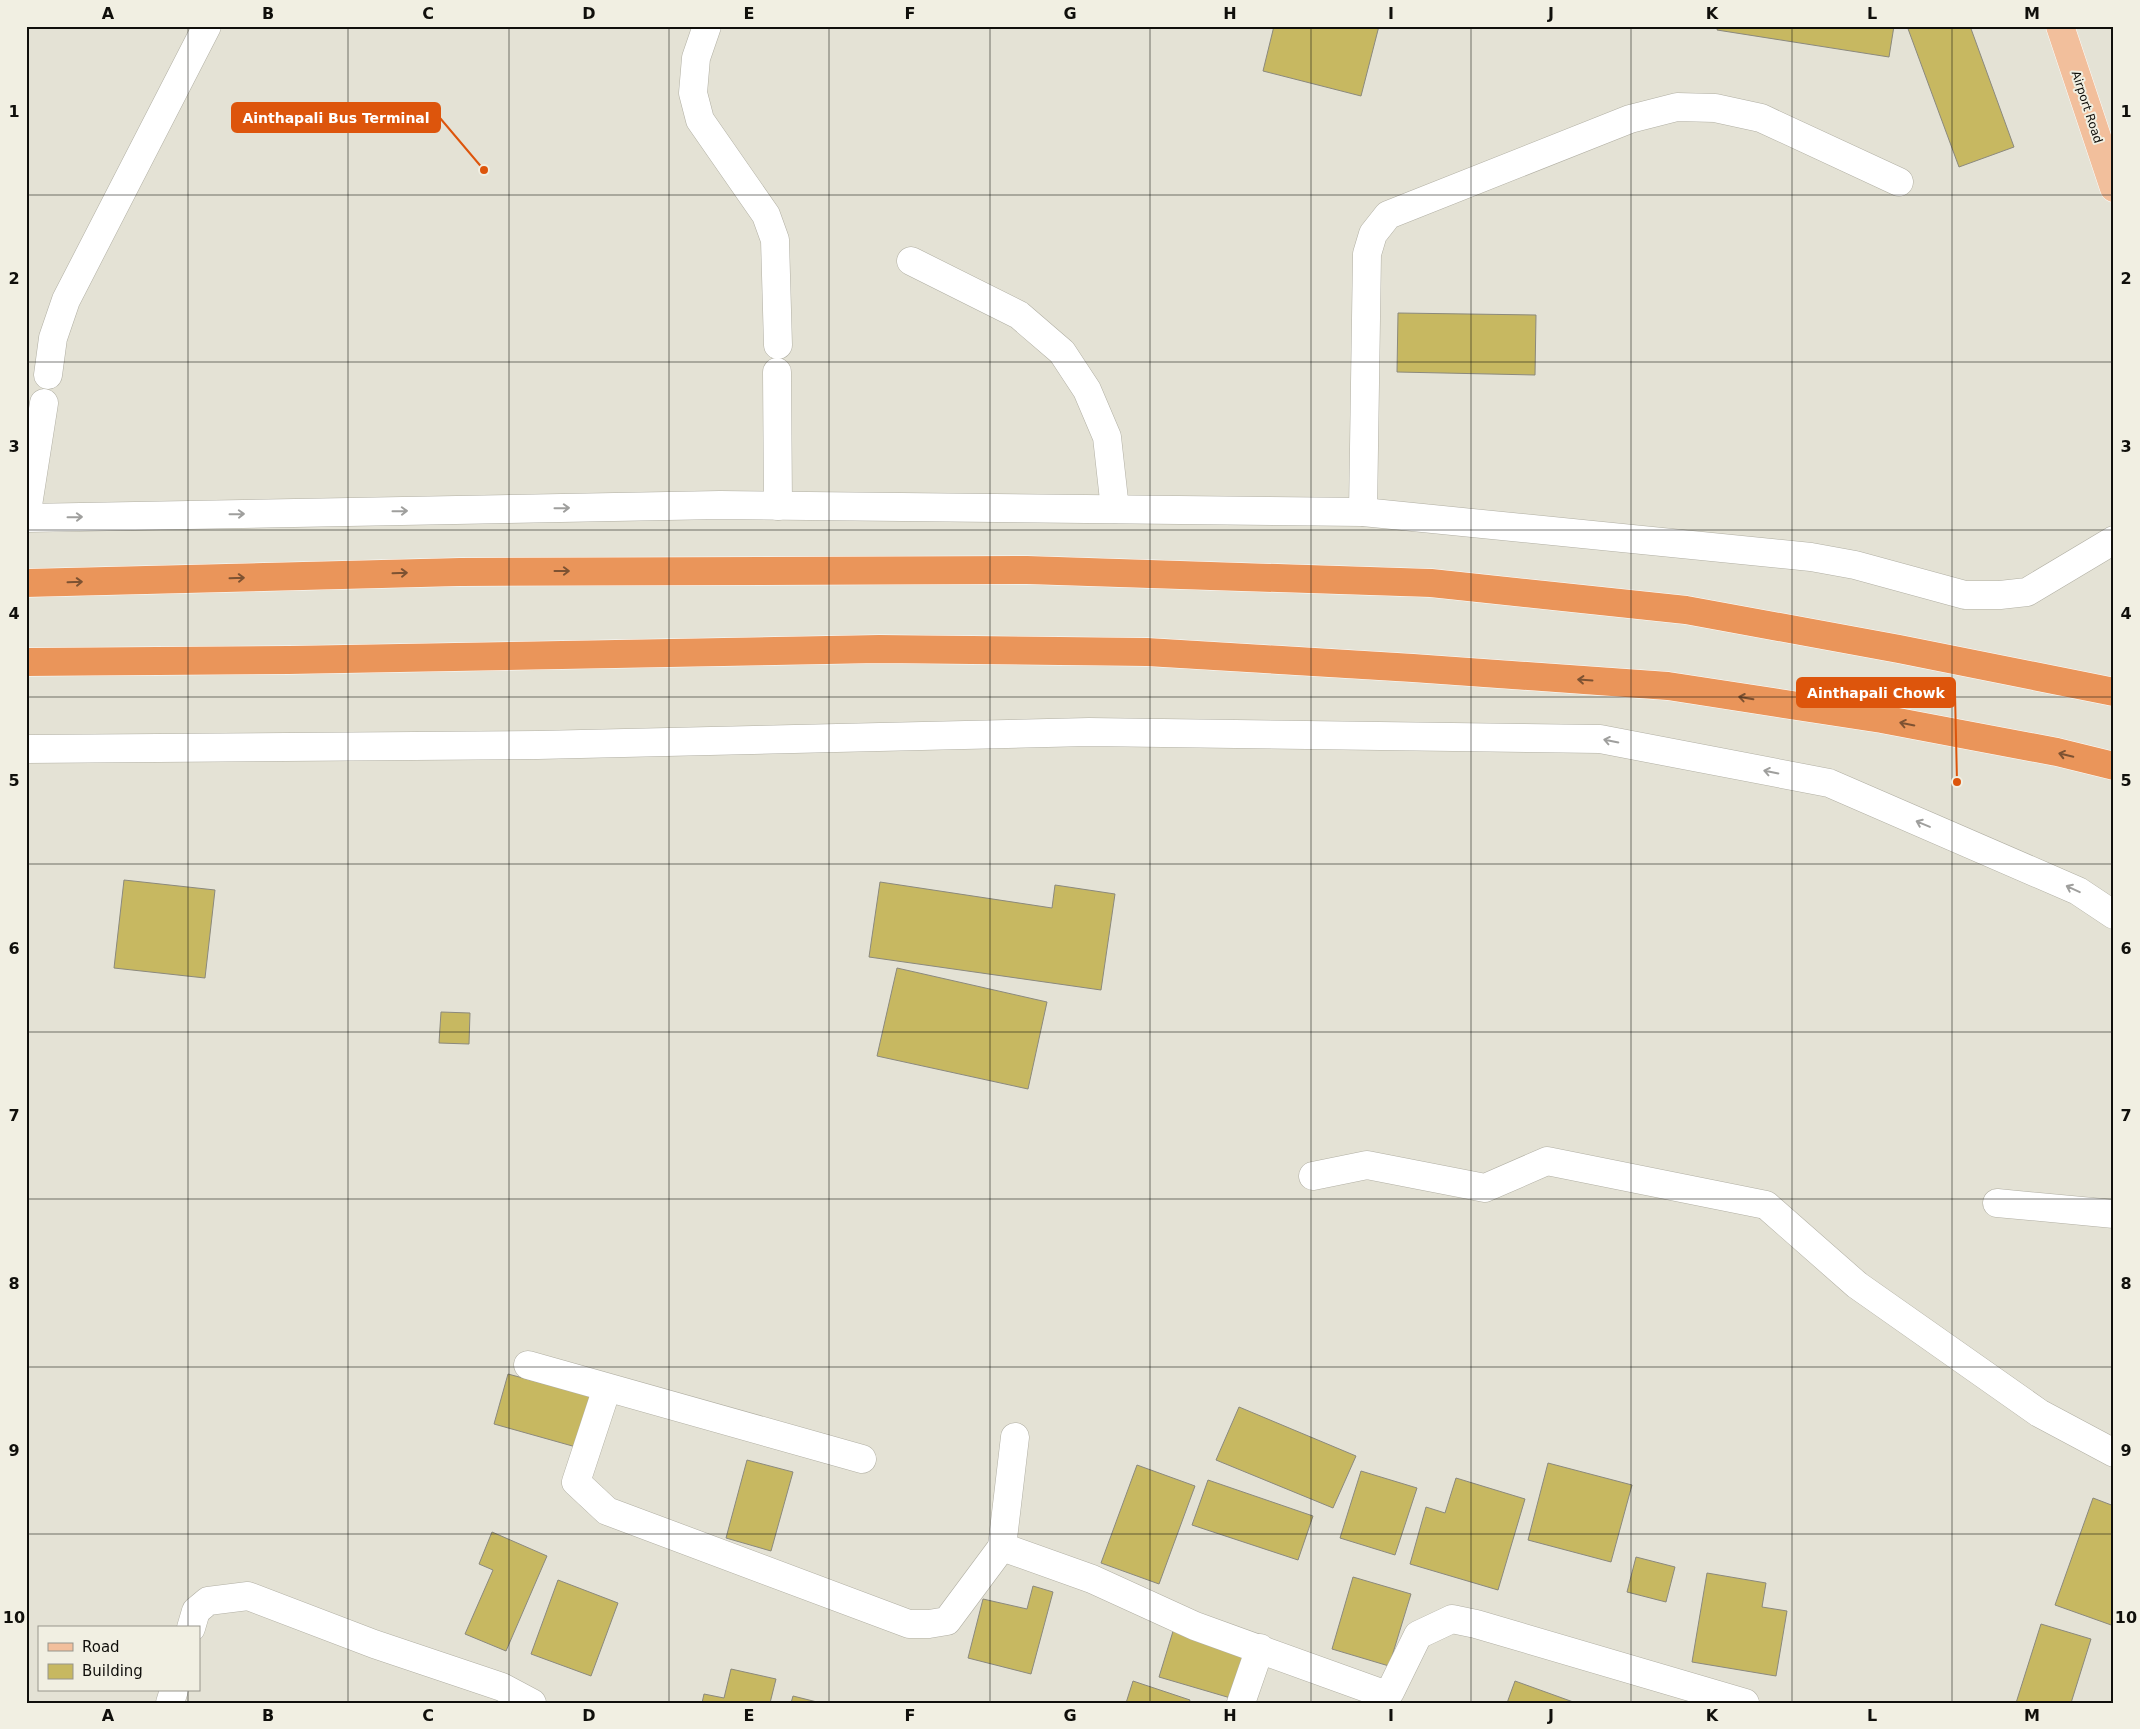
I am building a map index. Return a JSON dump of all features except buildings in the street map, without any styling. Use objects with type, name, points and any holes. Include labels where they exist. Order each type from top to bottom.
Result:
[{"type":"highway","points":[[26,583],[460,572],[1017,570],[1431,583],[1686,610],[1899,649],[2114,692]]},
{"type":"highway","points":[[26,662],[298,660],[879,649],[1147,652],[1668,686],[1882,719],[2056,752],[2114,766]]},
{"type":"main road","name":"Airport Road","points":[[2060,26],[2114,188]]},
{"type":"street","points":[[48,375],[53,338],[66,300],[208,26]]},
{"type":"street","points":[[707,26],[696,58],[693,93],[700,120],[766,215],[772,232],[777,275],[778,345]]},
{"type":"street","points":[[1363,512],[1367,254],[1373,234],[1388,215],[1630,119],[1677,107],[1716,108],[1761,118],[1899,182]]},
{"type":"street","points":[[911,261],[1019,315],[1062,352],[1087,390],[1107,437],[1115,509]]},
{"type":"street","points":[[777,372],[778,506]]},
{"type":"street","points":[[44,403],[26,518],[720,505],[1363,512],[1811,557],[1855,565],[1965,595],[2000,595],[2027,592],[2114,540]]},
{"type":"street","points":[[26,748],[538,745],[1089,732],[1600,738],[1828,784],[2078,891],[2114,915]]},
{"type":"street","points":[[1313,1176],[1367,1165],[1485,1188],[1547,1161],[1766,1205],[1857,1285],[2038,1413],[2114,1453]]},
{"type":"street","points":[[1997,1203],[2114,1214]]},
{"type":"street","points":[[528,1365],[862,1459]]},
{"type":"street","points":[[607,1388],[576,1482],[607,1511],[909,1624],[929,1624],[947,1621],[1002,1547],[1015,1437]]},
{"type":"street","points":[[1002,1547],[1092,1579],[1195,1626],[1378,1692],[1390,1692],[1418,1635],[1452,1619],[1745,1703]]},
{"type":"street","points":[[192,1626],[196,1611],[208,1601],[248,1596],[374,1644],[502,1687],[532,1703]]},
{"type":"street","points":[[1241,1703],[1260,1648]]},
{"type":"place","name":"Ainthapali Bus Terminal","points":[[484,170]]},
{"type":"place","name":"Ainthapali Chowk","points":[[1957,782]]}]
